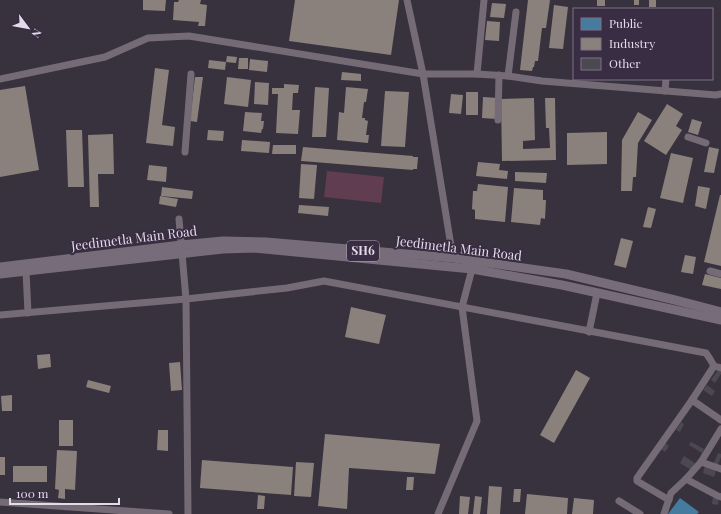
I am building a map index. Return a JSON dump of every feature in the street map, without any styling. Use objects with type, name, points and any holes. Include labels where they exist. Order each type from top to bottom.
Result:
[{"type":"main road","name":"Jeedimetla Main Road","points":[[0,274],[181,249],[223,241],[253,242],[453,258],[566,274],[721,312]]},
{"type":"main road","name":"Jeedimetla Main Road","points":[[0,267],[181,249],[254,248],[472,269],[562,285],[721,320]]},
{"type":"street","points":[[407,0],[423,74],[453,258]]},
{"type":"street","points":[[477,74],[484,0]]},
{"type":"street","points":[[508,76],[516,12]]},
{"type":"street","points":[[0,79],[105,57],[148,38],[189,36],[423,74],[499,75],[542,81],[716,95],[721,94]]},
{"type":"street","points":[[185,152],[190,74]]},
{"type":"street","points":[[498,120],[499,75]]},
{"type":"street","points":[[665,91],[666,80]]},
{"type":"street","points":[[688,137],[706,143]]},
{"type":"street","points":[[179,219],[186,299],[188,514]]},
{"type":"street","points":[[438,514],[477,420],[462,307],[472,269]]},
{"type":"street","points":[[26,271],[28,313]]},
{"type":"street","points":[[710,271],[721,274]]},
{"type":"street","points":[[0,315],[186,299],[287,288],[324,281],[706,353],[718,367],[692,400],[637,481],[669,500]]},
{"type":"street","points":[[589,332],[597,293]]},
{"type":"street","points":[[692,400],[721,420]]},
{"type":"street","points":[[664,514],[671,493],[686,479],[720,434]]},
{"type":"street","points":[[700,462],[721,469]]},
{"type":"street","points":[[686,479],[721,497]]},
{"type":"street","points":[[619,501],[640,514]]},
{"type":"street","points":[[0,502],[168,514]]},
{"type":"shaded area","points":[[327,171],[384,177],[381,203],[324,197]]},
{"type":"building: Public","points":[[680,498],[699,512],[697,514],[668,514]]},
{"type":"building: Industry","points":[[143,0],[166,0],[165,11],[143,10]]},
{"type":"building: Industry","points":[[179,0],[201,0],[200,4],[207,5],[205,26],[198,26],[199,22],[173,20],[174,2],[178,2]]},
{"type":"building: Industry","points":[[295,0],[399,0],[391,55],[289,41]]},
{"type":"building: Industry","points":[[528,0],[550,0],[546,28],[542,28],[538,61],[535,61],[532,71],[520,70]]},
{"type":"building: Industry","points":[[597,0],[605,0],[605,6],[597,6]]},
{"type":"building: Industry","points":[[634,0],[639,0],[639,5],[634,5]]},
{"type":"building: Industry","points":[[649,0],[656,0],[656,7],[649,7]]},
{"type":"building: Industry","points":[[492,3],[506,4],[504,18],[490,17]]},
{"type":"building: Industry","points":[[554,5],[568,7],[563,49],[549,48]]},
{"type":"building: Industry","points":[[487,21],[500,22],[499,41],[485,40]]},
{"type":"building: Industry","points":[[227,56],[237,57],[236,63],[226,62]]},
{"type":"building: Industry","points":[[239,58],[248,58],[248,69],[238,69]]},
{"type":"building: Industry","points":[[250,59],[268,61],[267,72],[249,70]]},
{"type":"building: Industry","points":[[209,60],[226,62],[225,70],[208,68]]},
{"type":"building: Industry","points":[[155,68],[169,70],[162,125],[175,127],[173,146],[146,143]]},
{"type":"building: Industry","points":[[342,72],[361,74],[361,81],[341,80]]},
{"type":"building: Industry","points":[[195,77],[203,77],[197,122],[190,121]]},
{"type":"building: Industry","points":[[227,77],[251,80],[248,107],[224,104]]},
{"type":"building: Industry","points":[[255,82],[269,83],[268,105],[254,104]]},
{"type":"building: Industry","points":[[284,84],[299,85],[298,93],[293,93],[292,110],[300,110],[298,134],[276,133],[278,94],[272,94],[272,88],[284,88]]},
{"type":"building: Industry","points":[[25,86],[39,170],[0,177],[0,90]]},
{"type":"building: Industry","points":[[315,87],[329,88],[326,137],[312,137]]},
{"type":"building: Industry","points":[[346,87],[368,89],[366,102],[364,102],[362,118],[365,118],[365,120],[368,121],[366,135],[369,135],[368,143],[337,140],[339,112],[344,113]]},
{"type":"building: Industry","points":[[385,91],[409,92],[405,147],[381,146]]},
{"type":"building: Industry","points":[[466,92],[478,92],[478,115],[466,115]]},
{"type":"building: Industry","points":[[451,94],[463,95],[461,114],[449,113]]},
{"type":"building: Industry","points":[[483,97],[498,98],[497,119],[482,118]]},
{"type":"building: Industry","points":[[534,98],[535,140],[523,141],[523,149],[550,148],[549,128],[546,128],[545,98],[555,98],[556,160],[502,161],[501,99]]},
{"type":"building: Industry","points":[[667,104],[683,114],[676,126],[682,130],[666,155],[644,141]]},
{"type":"building: Industry","points":[[245,112],[262,113],[261,121],[264,121],[261,133],[243,131]]},
{"type":"building: Industry","points":[[638,112],[652,120],[638,143],[636,177],[633,177],[632,191],[621,191],[622,140]]},
{"type":"building: Industry","points":[[692,119],[702,122],[698,135],[688,132]]},
{"type":"building: Industry","points":[[66,130],[82,130],[84,187],[68,187]]},
{"type":"building: Industry","points":[[208,130],[224,131],[223,141],[207,140]]},
{"type":"building: Industry","points":[[607,132],[607,164],[567,165],[567,133]]},
{"type":"building: Industry","points":[[113,134],[114,174],[98,174],[99,207],[90,207],[88,135]]},
{"type":"building: Industry","points":[[242,140],[270,142],[269,153],[241,151]]},
{"type":"building: Industry","points":[[273,145],[296,145],[296,154],[272,154]]},
{"type":"building: Industry","points":[[303,147],[413,156],[418,157],[417,169],[413,170],[301,161]]},
{"type":"building: Industry","points":[[709,147],[719,149],[714,173],[704,172]]},
{"type":"building: Industry","points":[[671,153],[693,158],[683,203],[660,198]]},
{"type":"building: Industry","points":[[478,162],[500,164],[499,170],[508,171],[507,179],[476,176]]},
{"type":"building: Industry","points":[[301,164],[317,165],[314,199],[299,198]]},
{"type":"building: Industry","points":[[149,165],[167,167],[166,182],[147,180]]},
{"type":"building: Industry","points":[[515,172],[547,173],[546,183],[515,181]]},
{"type":"building: Industry","points":[[478,184],[508,187],[505,222],[475,219],[475,210],[472,209],[473,191],[477,191]]},
{"type":"building: Industry","points":[[698,186],[710,188],[706,209],[695,206]]},
{"type":"building: Industry","points":[[162,187],[193,191],[192,199],[161,196]]},
{"type":"building: Industry","points":[[514,188],[543,190],[543,200],[546,200],[545,219],[541,218],[540,225],[511,222]]},
{"type":"building: Industry","points":[[721,195],[721,266],[704,262]]},
{"type":"building: Industry","points":[[160,196],[178,199],[176,207],[159,204]]},
{"type":"building: Industry","points":[[299,205],[329,207],[328,216],[298,213]]},
{"type":"building: Industry","points":[[648,207],[656,209],[651,228],[643,227]]},
{"type":"building: Industry","points":[[621,238],[633,241],[626,268],[614,265]]},
{"type":"building: Industry","points":[[685,255],[696,257],[693,274],[681,272]]},
{"type":"building: Industry","points":[[705,274],[721,278],[721,289],[702,285]]},
{"type":"building: Industry","points":[[351,307],[386,315],[379,344],[345,337]]},
{"type":"building: Industry","points":[[50,354],[51,367],[38,369],[37,355]]},
{"type":"building: Industry","points":[[180,362],[182,390],[171,391],[169,363]]},
{"type":"building: Industry","points":[[576,370],[590,378],[554,443],[540,435]]},
{"type":"building: Industry","points":[[88,380],[111,386],[109,393],[86,387]]},
{"type":"building: Industry","points":[[12,395],[12,411],[2,411],[1,396]]},
{"type":"building: Industry","points":[[59,420],[73,420],[73,446],[59,446]]},
{"type":"building: Industry","points":[[158,430],[168,430],[168,451],[157,450]]},
{"type":"building: Industry","points":[[325,434],[440,444],[435,474],[349,468],[347,509],[318,506]]},
{"type":"building: Industry","points":[[57,450],[77,451],[75,490],[65,489],[65,499],[58,498],[59,490],[55,489]]},
{"type":"building: Industry","points":[[0,457],[5,457],[5,475],[0,475]]},
{"type":"building: Industry","points":[[202,460],[293,467],[291,495],[200,488]]},
{"type":"building: Industry","points":[[296,462],[314,463],[311,497],[294,496]]},
{"type":"building: Industry","points":[[13,466],[47,466],[47,482],[13,482]]},
{"type":"building: Industry","points":[[407,477],[414,477],[413,490],[406,490]]},
{"type":"building: Industry","points":[[489,486],[502,487],[500,514],[487,514]]},
{"type":"building: Industry","points":[[514,489],[521,489],[520,502],[513,502]]},
{"type":"building: Industry","points":[[527,494],[568,498],[567,514],[525,514]]},
{"type":"building: Industry","points":[[258,495],[265,496],[264,509],[257,509]]},
{"type":"building: Industry","points":[[460,496],[470,497],[468,514],[459,514]]},
{"type":"building: Industry","points":[[475,496],[482,497],[480,514],[473,514]]},
{"type":"building: Industry","points":[[574,498],[594,500],[593,514],[572,514]]},
{"type":"building: Other","points":[[719,368],[721,369],[721,374],[715,383],[711,380]]},
{"type":"building: Other","points":[[707,385],[715,391],[712,396],[703,390]]},
{"type":"building: Other","points":[[681,422],[684,424],[680,432],[676,430]]},
{"type":"building: Other","points":[[691,442],[704,449],[702,453],[689,445]]},
{"type":"building: Other","points":[[665,443],[669,446],[665,452],[661,449]]},
{"type":"building: Other","points":[[718,453],[721,454],[721,457],[717,467],[713,465]]},
{"type":"building: Other","points":[[684,456],[695,463],[691,470],[680,463]]},
{"type":"building: Other","points":[[705,466],[716,470],[714,477],[703,473]]},
{"type":"building: Other","points":[[713,497],[719,498],[718,505],[712,504]]}]
